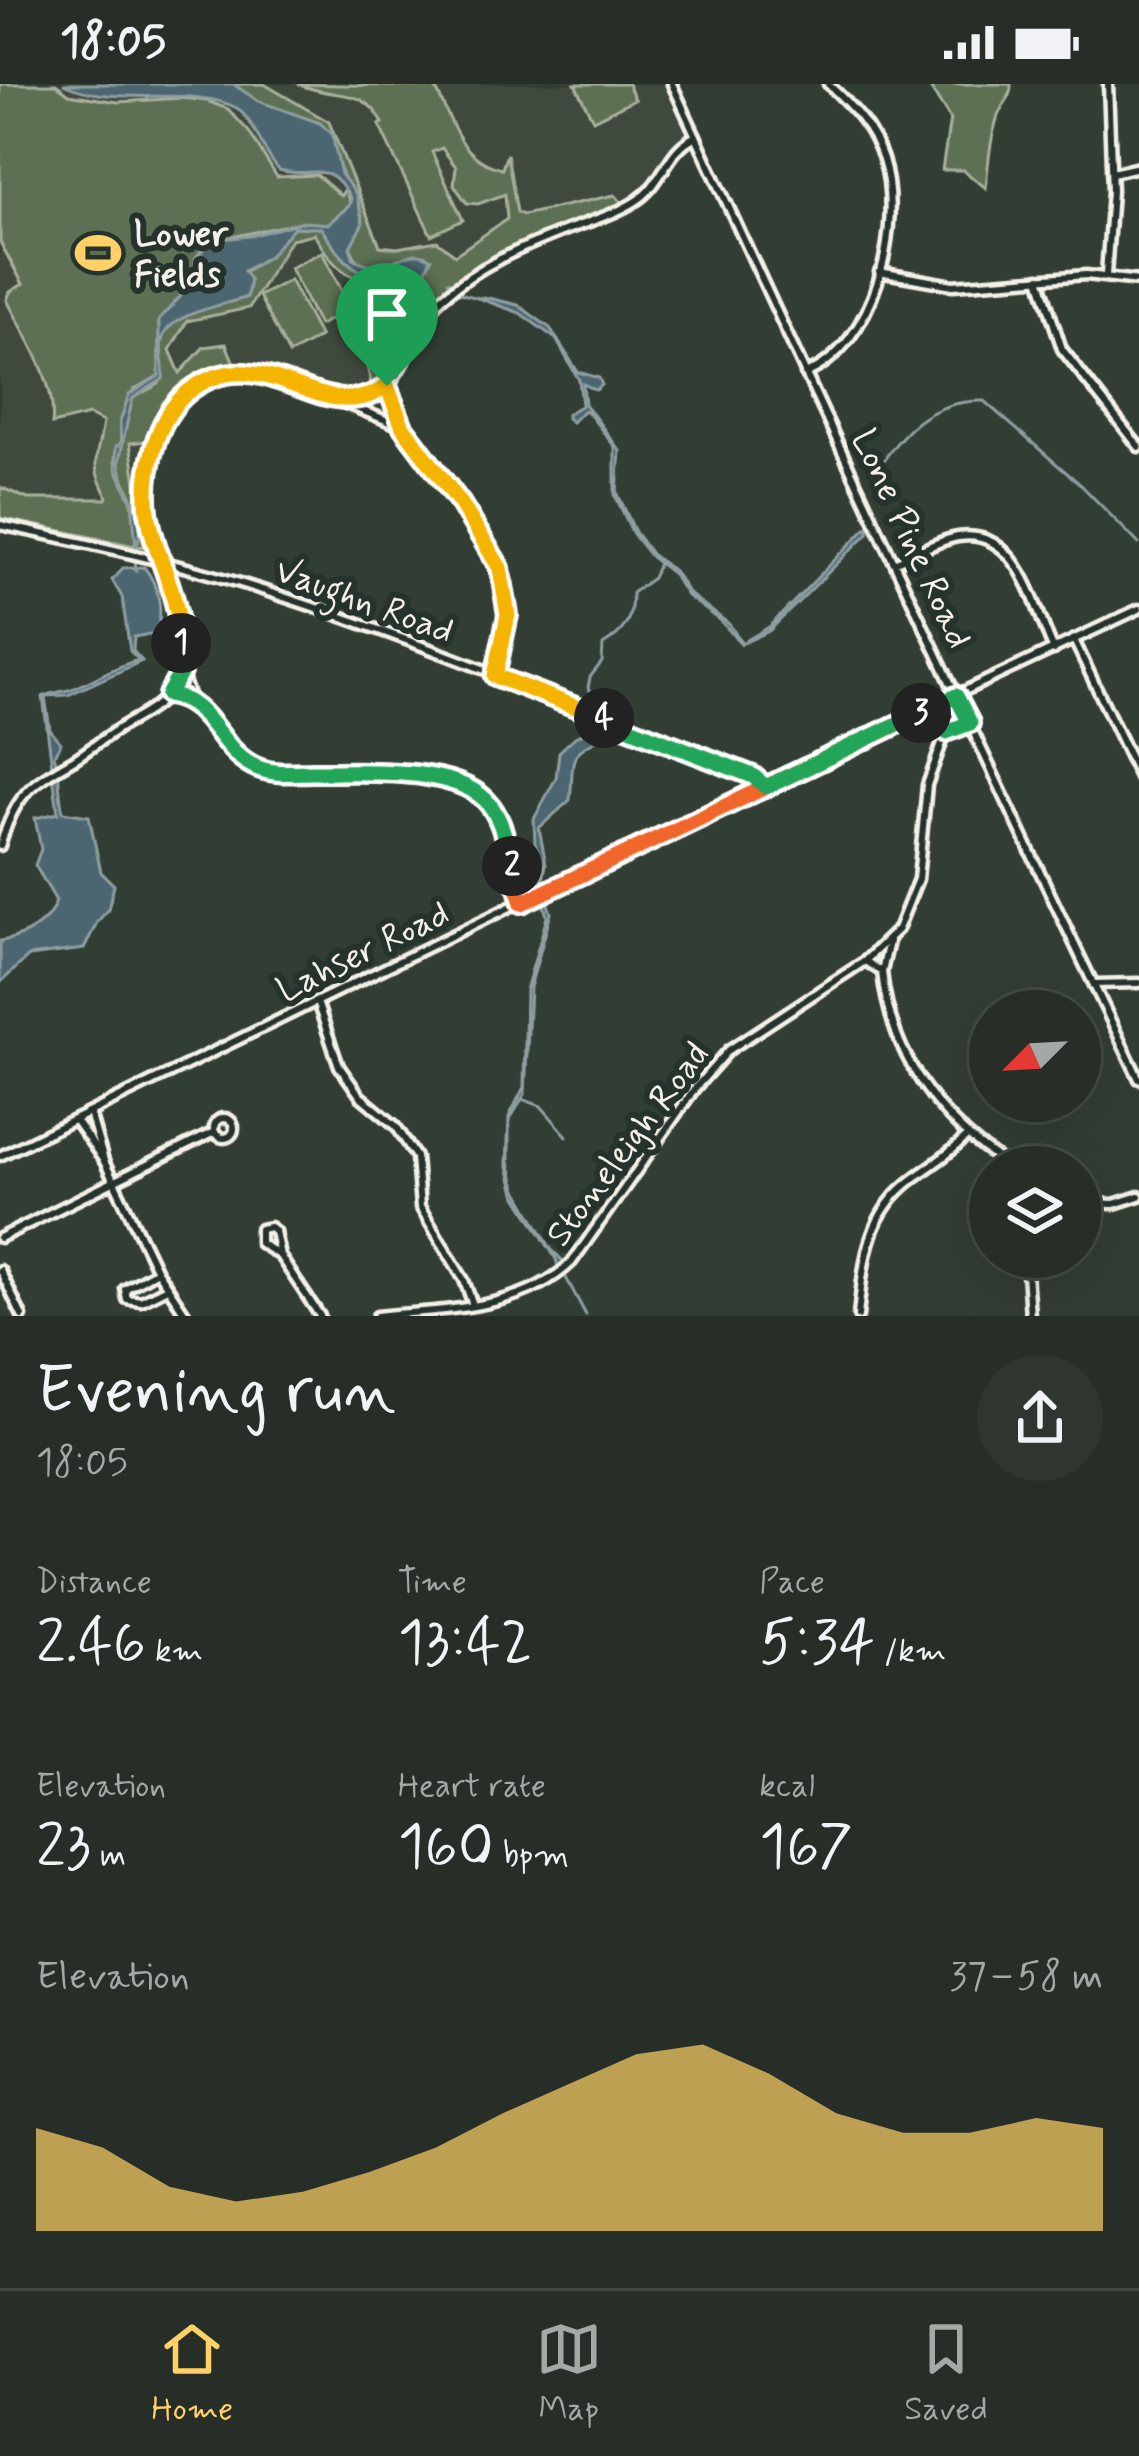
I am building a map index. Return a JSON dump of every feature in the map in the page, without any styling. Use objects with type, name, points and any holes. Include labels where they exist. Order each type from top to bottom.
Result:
[{"type":"street","name":"Lone Pine Road","points":[[672,84],[1139,1079]]},
{"type":"street","points":[[805,374],[826,363],[866,313],[879,272],[888,213],[884,163],[867,125],[828,84]]},
{"type":"street","points":[[1106,275],[1112,173],[1108,84]]},
{"type":"street","points":[[344,401],[372,396],[387,386],[427,314],[452,290],[511,252],[636,202],[657,181],[675,149],[696,136]]},
{"type":"street","points":[[1112,173],[1139,167]]},
{"type":"street","points":[[879,272],[952,285],[1106,275],[1139,281]]},
{"type":"street","points":[[1039,278],[1052,327],[1068,359],[1139,447]]},
{"type":"street","points":[[403,427],[344,401],[251,372],[218,376],[187,393],[160,430],[146,484],[147,518],[179,622],[181,672],[191,700],[242,758],[263,770],[379,771],[475,791],[498,819],[522,903]]},
{"type":"street","points":[[387,386],[403,427],[461,504],[500,568],[508,615],[495,676]]},
{"type":"street","name":"Vaughn Road","points":[[0,525],[161,560],[295,601],[753,776],[766,787]]},
{"type":"street","points":[[896,562],[962,536],[998,545],[1019,569],[1054,650]]},
{"type":"street","name":"Lahser Road","points":[[0,1156],[1139,609]]},
{"type":"street","points":[[1074,640],[1139,777]]},
{"type":"street","points":[[0,846],[21,797],[56,768],[168,695],[181,672]]},
{"type":"street","points":[[168,695],[191,700]]},
{"type":"street","points":[[929,709],[946,732],[970,723]]},
{"type":"street","name":"Stoneleigh Road","points":[[377,1316],[505,1300],[561,1273],[696,1087],[729,1050],[865,962],[890,938],[919,878],[927,784],[946,732]]},
{"type":"street","points":[[890,938],[882,972],[886,1004],[905,1056],[925,1089],[979,1146]]},
{"type":"street","points":[[865,962],[882,972]]},
{"type":"street","points":[[1094,984],[1139,983]]},
{"type":"street","points":[[316,1002],[339,1066],[360,1096],[396,1126],[416,1157],[420,1207],[464,1280],[472,1305]]},
{"type":"street","points":[[90,1113],[104,1161]]},
{"type":"street","points":[[75,1120],[104,1161],[157,1271],[187,1316]]},
{"type":"street","points":[[0,1238],[212,1133]]},
{"type":"street","points":[[858,1316],[872,1226],[893,1196],[966,1137]]},
{"type":"street","points":[[1101,1205],[1139,1196]]},
{"type":"street","points":[[280,1256],[260,1244],[260,1229],[275,1231],[280,1256],[320,1316]]},
{"type":"street","points":[[0,1270],[22,1316]]},
{"type":"street","points":[[157,1271],[129,1284],[124,1294],[141,1301],[167,1288]]},
{"type":"street","points":[[1027,1278],[1030,1316]]},
{"type":"shaded area","points":[[0,84],[681,84],[707,140],[680,153],[660,191],[626,217],[519,256],[484,274],[427,322],[398,382],[379,397],[340,407],[250,378],[215,384],[189,397],[162,441],[150,491],[156,564],[0,528]]},
{"type":"green space","name":"Lower Fields","points":[[0,84],[56,84],[69,94],[118,102],[207,101],[228,109],[277,177],[317,175],[341,196],[345,188],[347,185],[320,123],[258,102],[233,84],[264,84],[329,122],[380,246],[437,241],[455,255],[507,219],[505,194],[467,203],[454,185],[456,167],[442,148],[432,152],[463,220],[431,235],[375,111],[358,98],[298,84],[435,87],[460,138],[476,157],[502,169],[507,154],[517,212],[523,215],[615,195],[623,204],[519,245],[470,271],[427,307],[391,374],[373,392],[367,366],[383,348],[404,300],[403,282],[360,278],[340,269],[314,234],[291,239],[249,308],[187,321],[170,350],[180,373],[204,347],[226,344],[234,363],[180,390],[146,441],[130,443],[144,547],[0,518],[0,487],[28,499],[107,496],[96,467],[103,422],[89,415],[52,424],[45,376],[7,300],[23,284],[0,242]],"holes":[[[345,188],[356,194],[363,220],[350,247],[358,263],[379,269],[398,259],[431,259],[419,275],[372,274],[340,255],[321,228],[293,227],[269,256],[244,272],[247,297],[188,314],[168,328],[161,343],[159,384],[133,398],[119,463],[140,523],[135,544],[132,502],[115,463],[116,447],[121,444],[120,422],[134,390],[159,377],[159,320],[189,287],[196,258],[207,242],[302,222],[328,224],[350,204]]]},
{"type":"green space","points":[[575,84],[628,84],[635,99],[593,120]]},
{"type":"green space","points":[[928,84],[1011,84],[995,128],[986,188],[963,170],[942,170],[950,119]]},
{"type":"green space","points":[[322,252],[351,309],[319,325],[290,268]]},
{"type":"green space","points":[[290,280],[320,337],[289,354],[259,296]]},
{"type":"water","points":[[63,84],[233,84],[258,101],[320,123],[332,134],[341,174],[356,194],[363,223],[350,247],[354,259],[379,269],[411,255],[431,259],[419,275],[371,275],[350,264],[321,228],[294,227],[269,256],[244,271],[250,280],[247,297],[175,322],[162,339],[163,379],[133,398],[119,463],[140,525],[136,546],[132,502],[116,469],[120,422],[129,395],[159,376],[159,320],[189,287],[196,258],[211,240],[250,236],[302,222],[328,224],[351,199],[327,174],[279,170],[237,108],[197,98],[106,95]]},
{"type":"water","points":[[478,298],[518,305],[550,328],[578,372],[599,378],[602,385],[596,390],[583,384],[585,404],[620,451],[617,492],[635,532],[651,554],[675,572],[689,594],[729,624],[742,643],[769,627],[869,525],[868,533],[769,631],[741,644],[720,620],[687,596],[673,574],[651,557],[633,534],[615,495],[615,447],[587,411],[572,422],[567,418],[582,405],[579,380],[556,339],[520,313]]},
{"type":"water","points":[[144,567],[156,590],[160,616],[156,633],[134,637],[133,651],[142,661],[68,695],[45,696],[50,730],[61,743],[54,755],[63,812],[89,816],[101,872],[114,885],[108,910],[84,949],[29,956],[0,983],[0,941],[34,928],[56,901],[35,865],[41,849],[35,818],[58,813],[43,697],[46,695],[72,689],[139,660],[130,651],[122,597],[112,580],[123,568]]},
{"type":"water","points":[[602,724],[608,734],[584,747],[574,759],[570,800],[539,828],[546,864],[542,886],[551,913],[530,987],[525,1094],[509,1121],[509,1162],[516,1188],[563,1261],[559,1271],[515,1193],[507,1163],[509,1117],[524,1087],[526,990],[547,917],[539,886],[543,865],[535,844],[534,819],[556,778],[559,752],[575,737]]},
{"type":"waterway","points":[[459,293],[478,298]]},
{"type":"waterway","points":[[875,474],[895,444],[919,421],[948,406],[984,401],[1082,486],[1139,544]]},
{"type":"waterway","points":[[135,560],[136,571]]},
{"type":"waterway","points":[[601,709],[588,688],[590,677],[602,662],[603,645],[626,624],[632,593],[653,578],[659,563]]},
{"type":"waterway","points":[[522,1099],[541,1106],[567,1136]]},
{"type":"waterway","points":[[564,1274],[586,1315]]},
{"type":"place","name":"Lower Fields","points":[[98,253]]},
{"type":"route","points":[[387,386],[372,396],[344,401],[270,375],[224,374],[182,398],[157,439],[145,511],[179,622],[181,672],[168,695],[191,700],[248,763],[275,772],[379,771],[475,791],[498,819],[522,903],[638,845],[766,787],[929,709],[946,732],[970,723],[956,696],[766,787],[753,776],[495,676],[508,615],[500,568],[461,504],[403,427],[387,386]]}]
